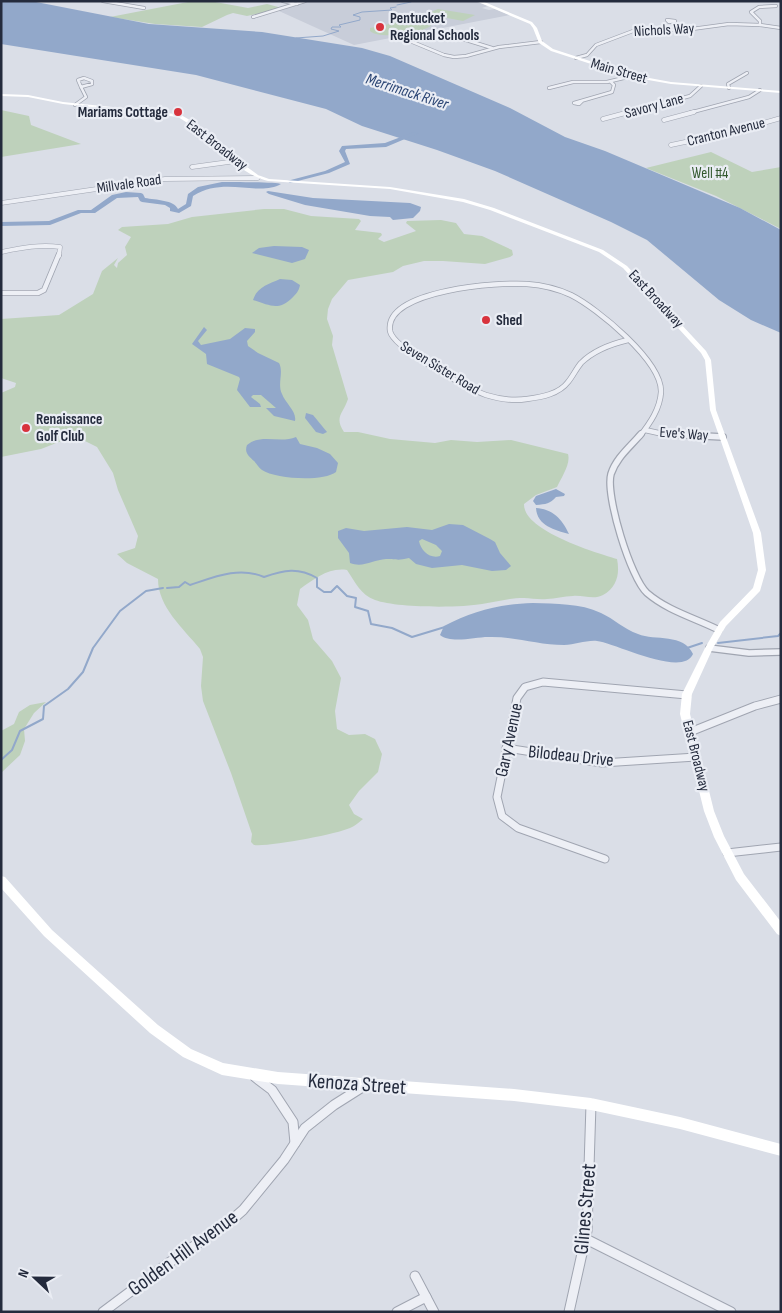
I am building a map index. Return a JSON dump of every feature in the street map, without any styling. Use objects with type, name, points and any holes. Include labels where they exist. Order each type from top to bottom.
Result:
[{"type":"street","points":[[103,1],[144,8]]},
{"type":"street","points":[[283,1],[297,4]]},
{"type":"street","points":[[253,17],[305,1]]},
{"type":"street","name":"Main Street","points":[[478,1],[531,23],[541,42],[552,50],[632,76],[658,82],[781,92]]},
{"type":"street","points":[[760,25],[760,21],[752,10],[763,6],[776,6]]},
{"type":"street","points":[[671,22],[672,30]]},
{"type":"street","name":"Nichols Way","points":[[576,58],[588,54],[596,45],[624,33],[645,29],[692,29],[730,24],[781,28]]},
{"type":"street","points":[[453,36],[493,49]]},
{"type":"street","points":[[410,41],[450,57],[466,56],[493,49],[541,42]]},
{"type":"street","points":[[729,88],[728,84],[747,73]]},
{"type":"street","points":[[550,88],[573,82],[611,82],[632,76]]},
{"type":"street","points":[[75,105],[86,97],[77,82],[79,79],[84,78],[92,81],[92,84],[81,87]]},
{"type":"street","points":[[582,101],[612,92],[614,85],[611,82]]},
{"type":"street","name":"Savory Lane","points":[[603,119],[690,96],[701,86]]},
{"type":"street","points":[[664,120],[749,96],[760,90]]},
{"type":"street","name":"East Broadway","points":[[1,95],[36,97],[75,105],[179,116],[193,124],[219,150],[258,178],[282,182],[398,189],[464,200],[492,209],[606,254],[626,267],[707,356],[713,410],[757,533],[762,570],[758,589],[719,630],[687,695],[685,714],[709,811],[727,853],[740,876],[781,931]]},
{"type":"street","name":"Cranton Avenue","points":[[671,145],[732,132],[781,118]]},
{"type":"street","points":[[192,167],[236,161]]},
{"type":"street","name":"Millvale Road","points":[[1,203],[165,179],[258,178]]},
{"type":"street","points":[[1,252],[26,247],[46,246],[60,247],[62,250],[44,290],[38,293],[1,293]]},
{"type":"street","name":"Seven Sister Road","points":[[628,340],[606,347],[588,357],[575,370],[566,385],[557,391],[536,398],[510,399],[490,396],[472,389],[400,345],[393,337],[390,326],[398,312],[422,299],[465,286],[506,283],[542,287],[576,298],[588,305],[628,340],[651,363],[660,383],[660,404],[654,418],[617,461],[610,480],[611,498],[635,577],[644,590],[659,602],[719,630]]},
{"type":"street","name":"Eve's Way","points":[[645,430],[670,436],[723,437]]},
{"type":"street","points":[[710,648],[749,653],[781,652]]},
{"type":"street","name":"Gary Avenue","points":[[605,859],[529,833],[504,819],[499,810],[497,797],[517,698],[525,687],[544,682],[687,695]]},
{"type":"street","points":[[690,732],[755,706],[781,699]]},
{"type":"street","name":"Bilodeau Drive","points":[[506,748],[602,763],[696,758]]},
{"type":"street","points":[[727,853],[781,847]]},
{"type":"street","name":"Kenoza Street","points":[[1,880],[48,933],[111,992],[173,1045],[201,1061],[232,1072],[591,1104],[680,1123],[781,1150]]},
{"type":"street","points":[[252,1075],[272,1090],[293,1122],[295,1143]]},
{"type":"street","name":"Golden Hill Avenue","points":[[103,1312],[170,1262],[227,1224],[243,1210],[312,1122],[334,1105],[367,1085]]},
{"type":"street","name":"Glines Street","points":[[569,1312],[586,1239],[591,1104]]},
{"type":"street","points":[[586,1239],[731,1312]]},
{"type":"street","points":[[415,1276],[434,1312]]},
{"type":"street","points":[[397,1312],[426,1297]]},
{"type":"shaded area","name":"Pentucket Regional Schools","points":[[309,1],[474,1],[488,6],[482,8],[495,9],[510,15],[354,45],[279,11]]},
{"type":"green space","points":[[193,1],[210,1],[248,8],[267,4],[282,8],[247,16],[233,13],[202,27],[155,24],[110,17]]},
{"type":"green space","points":[[438,9],[475,15],[463,21],[426,14]]},
{"type":"green space","points":[[418,18],[418,20],[429,23],[431,26],[418,31],[391,35],[375,34],[370,31],[370,28]]},
{"type":"green space","points":[[1,110],[29,116],[31,125],[81,144],[1,157]]},
{"type":"green space","name":"Well #4","points":[[711,152],[752,172],[781,167],[781,229],[716,196],[646,168]]},
{"type":"green space","name":"Renaissance Golf Club","points":[[264,209],[284,209],[311,216],[359,219],[361,221],[355,230],[381,233],[382,235],[378,239],[384,242],[416,231],[406,223],[407,221],[441,220],[456,223],[464,234],[482,236],[512,250],[513,255],[510,257],[485,264],[424,261],[403,266],[393,272],[348,280],[332,299],[327,319],[333,336],[332,345],[348,399],[340,416],[341,427],[344,432],[358,432],[390,439],[435,443],[451,440],[477,442],[511,440],[568,454],[567,466],[557,487],[536,495],[524,504],[527,514],[535,523],[548,532],[594,552],[617,559],[618,575],[612,588],[600,596],[570,596],[553,599],[518,598],[459,606],[398,605],[375,600],[362,591],[347,570],[328,572],[300,589],[297,605],[308,620],[313,639],[332,661],[341,678],[335,711],[337,729],[349,735],[365,734],[375,739],[382,754],[378,772],[359,791],[349,805],[354,814],[363,819],[357,824],[343,831],[318,837],[254,845],[251,842],[252,834],[231,773],[203,701],[201,686],[203,657],[200,649],[167,608],[162,599],[158,579],[127,563],[117,554],[135,548],[138,536],[118,490],[113,473],[97,447],[85,441],[59,442],[41,449],[1,457],[1,393],[15,387],[16,383],[1,378],[1,319],[59,315],[93,294],[102,271],[118,258],[114,265],[117,268],[118,263],[127,255],[125,247],[131,237],[118,230],[122,227],[168,224],[192,217]]},
{"type":"green space","points":[[46,702],[34,713],[24,729],[25,741],[20,755],[1,773],[1,731],[14,724],[19,712],[30,705]]},
{"type":"water","name":"Merrimack River","points":[[1,1],[31,1],[149,24],[262,32],[362,48],[390,56],[510,108],[565,137],[605,151],[740,208],[781,230],[781,333],[751,320],[719,300],[647,240],[611,222],[495,171],[362,126],[326,109],[196,75],[1,44]]},
{"type":"water","points":[[266,192],[313,198],[410,203],[421,207],[420,211],[413,218],[393,220],[390,217],[370,216],[305,205],[269,194]]},
{"type":"water","points":[[274,246],[302,247],[309,250],[305,259],[292,263],[252,253],[259,248]]},
{"type":"water","points":[[280,279],[292,280],[300,285],[296,294],[286,303],[273,306],[253,300],[260,289]]},
{"type":"water","points":[[204,327],[207,330],[198,341],[201,345],[230,339],[245,328],[255,329],[255,332],[247,341],[248,346],[279,363],[281,390],[293,410],[295,421],[274,416],[266,408],[276,408],[261,395],[253,395],[251,397],[261,407],[250,407],[237,390],[239,377],[207,364],[206,354],[192,344]]},
{"type":"water","points":[[306,413],[313,415],[327,432],[323,434],[316,432],[305,418]]},
{"type":"water","points":[[296,437],[300,444],[317,448],[330,454],[338,463],[336,472],[330,475],[310,478],[277,476],[262,470],[247,452],[247,445],[252,441],[264,439],[284,440]]},
{"type":"water","points":[[556,489],[565,494],[564,496],[536,505],[533,501],[536,496]]},
{"type":"water","points":[[536,508],[547,510],[556,516],[569,534],[553,529],[543,523],[537,514]]},
{"type":"water","points":[[449,524],[463,525],[495,542],[500,553],[511,566],[506,570],[492,571],[462,565],[432,568],[416,564],[409,558],[399,560],[386,559],[359,565],[350,563],[349,553],[338,538],[338,531],[346,528],[364,531],[407,527],[432,530]],"holes":[[[422,539],[436,545],[442,551],[440,556],[436,557],[424,551],[419,541]]]},
{"type":"water","points":[[533,603],[585,607],[606,615],[638,634],[676,640],[683,643],[689,647],[693,654],[687,660],[676,662],[663,661],[597,641],[564,645],[498,637],[450,639],[440,635],[444,626],[476,612],[509,605]]},
{"type":"waterway","points":[[397,5],[411,2]]},
{"type":"waterway","points":[[296,38],[323,36],[339,31],[331,29],[332,27],[341,27],[339,25],[360,20],[360,17],[353,15],[362,12],[392,10],[390,8],[396,7]]},
{"type":"waterway","points":[[290,181],[327,172],[348,163],[342,151],[344,147],[386,145],[416,133]]},
{"type":"waterway","points":[[1,224],[50,223],[80,211],[93,212],[109,199],[126,194],[141,195],[142,200],[167,203],[174,207],[172,210],[179,211],[189,205],[190,195],[210,185],[267,186],[278,184]]},
{"type":"waterway","points":[[167,588],[179,587],[185,582],[190,585],[227,574],[245,572],[264,577],[285,571],[297,571],[317,578],[317,587],[324,592],[331,592],[337,586],[347,596],[356,598],[355,607],[368,611],[371,624],[392,628],[412,637],[445,627]]},
{"type":"waterway","points":[[1,760],[12,750],[20,731],[43,719],[44,706],[68,689],[83,672],[93,648],[120,611],[146,591],[163,588]]},
{"type":"waterway","points":[[718,643],[778,636],[781,633]]},
{"type":"waterway","points":[[687,648],[702,643]]},
{"type":"place","name":"Pentucket Regional Schools","points":[[380,27]]},
{"type":"place","name":"Mariams Cottage","points":[[178,112]]},
{"type":"place","name":"Shed","points":[[486,320]]},
{"type":"place","name":"Renaissance Golf Club","points":[[26,428]]}]
